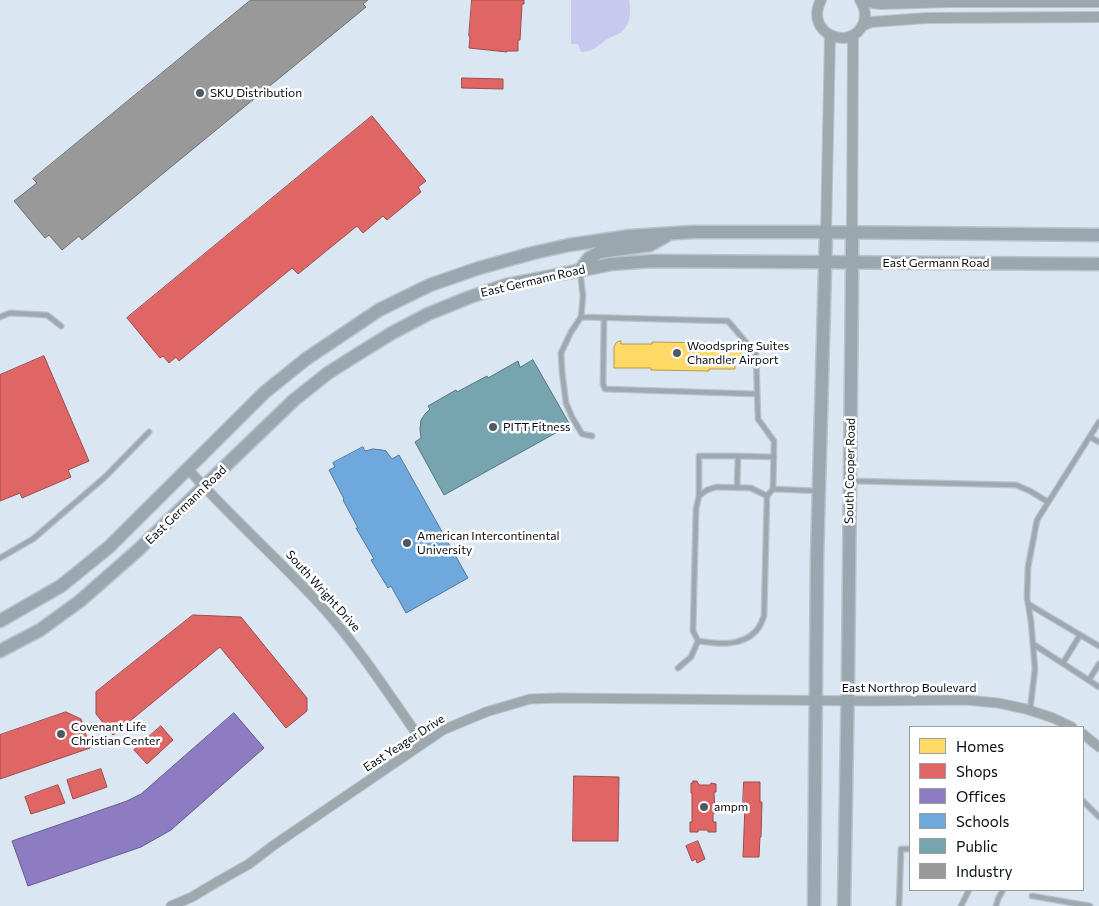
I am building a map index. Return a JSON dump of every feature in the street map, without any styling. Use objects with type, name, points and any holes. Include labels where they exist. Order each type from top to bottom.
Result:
[{"type":"main road","name":"East Germann Road","points":[[0,622],[60,586],[102,552],[265,392],[306,359],[379,310],[430,284],[479,268],[569,245],[630,236],[670,233],[826,232],[1099,235]]},
{"type":"main road","points":[[814,906],[819,491],[826,232]]},
{"type":"main road","points":[[580,270],[589,258],[600,252],[650,245],[670,233]]},
{"type":"main road","name":"South Cooper Road","points":[[844,906],[848,701],[852,233]]},
{"type":"main road","name":"East Germann Road","points":[[0,651],[40,630],[80,601],[138,550],[294,400],[328,374],[353,356],[392,333],[428,314],[470,297],[506,285],[612,264],[653,262],[1099,264]]},
{"type":"street","points":[[821,0],[817,8],[819,24],[823,31],[837,38],[853,35],[862,26],[865,19],[862,0],[881,4],[1099,2]]},
{"type":"street","points":[[862,26],[871,22],[926,18],[1099,18]]},
{"type":"street","name":"South Cooper Road","points":[[852,233],[853,35]]},
{"type":"street","points":[[826,232],[830,36]]},
{"type":"street","name":"South Wright Drive","points":[[188,469],[204,488],[298,580],[352,642],[423,743]]},
{"type":"street","name":"East Yeager Drive","points":[[171,906],[192,897],[249,864],[443,730],[486,712],[530,700],[558,698],[832,700]]},
{"type":"street","name":"East Northrop Boulevard","points":[[832,700],[966,700],[998,703],[1030,710],[1070,726]]},
{"type":"street","points":[[1084,738],[1099,747]]},
{"type":"lane","points":[[580,270],[583,296],[581,317],[561,353],[562,371],[566,403],[572,417],[582,434],[592,436]]},
{"type":"lane","points":[[0,318],[10,313],[47,315],[61,326]]},
{"type":"lane","points":[[581,317],[728,321],[756,354],[758,418],[774,442],[773,489],[767,496],[764,616],[757,630],[744,641],[722,644],[698,641]]},
{"type":"lane","points":[[604,318],[603,384],[605,389],[757,394]]},
{"type":"lane","points":[[1030,710],[1035,670],[1028,604],[1028,567],[1037,520],[1099,422]]},
{"type":"lane","points":[[0,558],[33,539],[105,477],[149,432]]},
{"type":"lane","points":[[1090,436],[1099,442]]},
{"type":"lane","points":[[698,641],[693,631],[699,456],[774,457]]},
{"type":"lane","points":[[737,488],[738,456]]},
{"type":"lane","points":[[850,481],[1016,485],[1048,502]]},
{"type":"lane","points":[[699,496],[706,490],[716,487],[750,488],[767,496]]},
{"type":"lane","points":[[773,489],[819,491]]},
{"type":"lane","points":[[1028,604],[1099,646]]},
{"type":"lane","points":[[1063,663],[1080,635]]},
{"type":"lane","points":[[678,668],[691,657],[698,641]]},
{"type":"lane","points":[[1033,644],[1099,687]]},
{"type":"lane","points":[[1089,680],[1099,664]]},
{"type":"lane","points":[[1084,802],[1099,817]]},
{"type":"lane","points":[[899,906],[901,849],[909,849]]},
{"type":"lane","points":[[961,906],[968,891]]},
{"type":"lane","points":[[996,906],[1002,891]]},
{"type":"lane","points":[[1032,896],[1090,906]]},
{"type":"shaded area","points":[[571,0],[629,0],[630,14],[628,22],[620,33],[592,50],[581,52],[578,44],[571,44]]},
{"type":"building: Homes","name":"Woodspring Suites Chandler Airport","points":[[621,341],[621,344],[652,344],[652,342],[709,343],[709,346],[741,345],[741,359],[735,359],[735,369],[709,369],[709,371],[614,368],[614,347],[616,343]]},
{"type":"building: Shops","points":[[472,0],[524,0],[524,4],[522,4],[518,51],[507,52],[469,48]]},
{"type":"building: Shops","points":[[462,78],[503,79],[503,89],[462,88]]},
{"type":"building: Shops","points":[[372,116],[426,181],[418,187],[421,192],[387,220],[383,216],[363,233],[357,226],[298,274],[292,268],[179,361],[176,357],[169,363],[163,356],[160,358],[127,318]]},
{"type":"building: Shops","points":[[44,356],[89,461],[68,470],[71,477],[22,498],[20,493],[0,501],[0,375]]},
{"type":"building: Shops","points":[[193,615],[241,617],[307,698],[307,711],[286,728],[220,647],[113,735],[96,714],[96,692]]},
{"type":"building: Shops","points":[[66,712],[81,719],[90,748],[0,779],[0,735]]},
{"type":"building: Shops","points":[[161,726],[173,740],[147,764],[134,750]]},
{"type":"building: Shops","points":[[101,769],[107,787],[73,799],[67,780]]},
{"type":"building: Shops","points":[[574,776],[619,777],[618,841],[573,841]]},
{"type":"building: Shops","name":"ampm","points":[[697,781],[699,785],[716,784],[713,822],[716,822],[716,832],[698,830],[698,832],[690,832],[690,822],[692,822],[691,783]]},
{"type":"building: Shops","points":[[744,782],[760,782],[760,802],[762,802],[759,857],[743,857]]},
{"type":"building: Shops","points":[[58,785],[65,803],[31,814],[25,797]]},
{"type":"building: Shops","points":[[698,841],[705,859],[697,863],[696,859],[692,861],[686,846]]},
{"type":"building: Offices","points":[[234,713],[264,748],[171,830],[141,847],[28,886],[12,841],[127,801],[141,794]]},
{"type":"building: Schools","name":"American Intercontinental University","points":[[363,447],[365,451],[373,449],[386,451],[392,459],[399,455],[468,578],[406,613],[391,586],[388,588],[371,560],[374,559],[356,528],[358,528],[329,470],[335,467],[333,463]]},
{"type":"building: Public","name":"PITT Fitness","points":[[533,360],[570,425],[444,495],[415,442],[421,438],[421,420],[430,409],[428,406],[456,390],[457,392],[487,376],[488,378],[518,361],[520,367]]},
{"type":"building: Industry","name":"SKU Distribution","points":[[251,0],[368,0],[363,4],[366,7],[82,240],[79,236],[62,250],[49,235],[45,238],[14,201],[37,183],[33,179]]},
{"type":"place","name":"SKU Distribution","points":[[200,93]]},
{"type":"place","name":"Woodspring Suites Chandler Airport","points":[[677,353]]},
{"type":"place","name":"PITT Fitness","points":[[493,427]]},
{"type":"place","name":"American Intercontinental University","points":[[407,543]]},
{"type":"place","name":"Covenant Life Christian Center","points":[[61,734]]},
{"type":"place","name":"ampm","points":[[704,807]]}]
